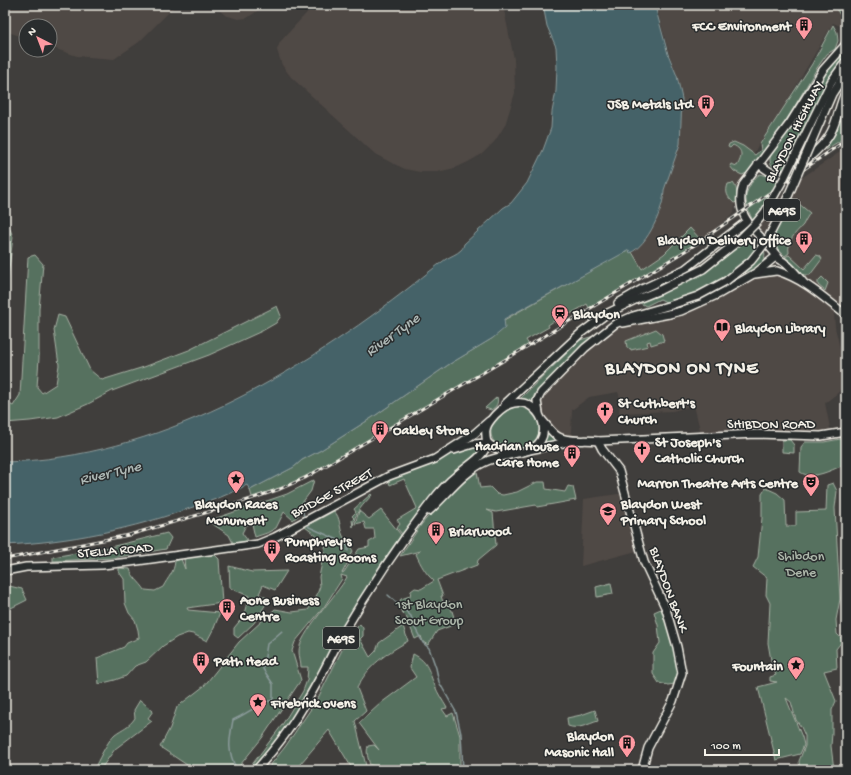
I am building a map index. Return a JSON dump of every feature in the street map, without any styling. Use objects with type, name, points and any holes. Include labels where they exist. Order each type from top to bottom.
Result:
[{"type":"main road","points":[[753,274],[776,271],[782,267],[780,260],[770,246],[763,240],[742,213],[740,195],[743,184],[790,123],[823,70],[846,44]]},
{"type":"main road","name":"BLAYDON HIGHWAY","points":[[498,411],[581,333],[608,313],[703,269],[736,243],[756,223],[765,212],[776,193],[832,82],[846,61]]},
{"type":"main road","name":"BLAYDON HIGHWAY","points":[[539,413],[538,401],[541,393],[585,348],[615,324],[632,316],[698,296],[726,281],[751,261],[766,242],[780,215],[832,94],[846,72]]},
{"type":"main road","points":[[758,164],[777,175],[785,174],[817,152],[832,131],[842,97],[846,91]]},
{"type":"main road","points":[[608,313],[619,303],[642,289],[685,268],[747,221]]},
{"type":"main road","points":[[763,240],[769,251],[770,268],[804,282]]},
{"type":"main road","points":[[615,324],[681,311],[708,300],[753,274],[774,258],[790,267],[804,282],[846,315]]},
{"type":"main road","points":[[529,450],[536,446],[541,438],[543,429],[542,420],[539,413],[530,406],[518,402],[503,407],[489,421],[486,428],[488,443],[498,449],[518,453],[577,440]]},
{"type":"main road","points":[[542,420],[559,438],[577,440]]},
{"type":"main road","name":"BRIDGE STREET","points":[[228,549],[258,544],[275,537],[389,476],[435,459],[474,434],[489,421]]},
{"type":"main road","name":"SHIBDON ROAD","points":[[577,440],[598,441],[758,434],[821,436],[846,432]]},
{"type":"main road","name":"BLAYDON BANK","points":[[598,441],[619,471],[644,562],[666,609],[677,647],[682,673],[673,701],[648,748],[642,770]]},
{"type":"main road","name":"BRIDGE STREET","points":[[445,453],[473,444],[488,443]]},
{"type":"main road","name":"A695","points":[[256,770],[268,757],[292,725],[361,604],[393,555],[445,486],[457,474],[478,459],[484,452],[488,443]]},
{"type":"main road","name":"A695","points":[[418,520],[475,468],[486,461],[518,453]]},
{"type":"main road","name":"STELLA ROAD","points":[[5,571],[26,568],[102,565],[228,549]]},
{"type":"shaded area","points":[[5,5],[176,5],[139,42],[114,59],[77,56],[58,50],[58,18],[18,18],[18,35],[5,31]]},
{"type":"shaded area","points":[[214,5],[266,5],[247,18],[238,19],[225,15]]},
{"type":"shaded area","points":[[314,5],[503,5],[514,59],[515,93],[505,125],[495,141],[482,154],[468,162],[455,168],[437,172],[420,172],[405,169],[375,154],[291,77],[282,65],[277,50],[280,42]]},
{"type":"shaded area","points":[[655,5],[846,5],[846,28],[833,23],[783,108],[757,147],[739,185],[734,213],[701,240],[690,229],[664,254],[642,269],[633,252],[641,244],[664,190],[680,144],[682,99],[677,76]]},
{"type":"shaded area","points":[[846,148],[846,310],[816,289],[770,242],[754,221],[800,179]]},
{"type":"shaded area","points":[[779,271],[833,304],[835,327],[846,380],[839,392],[825,403],[831,433],[702,438],[694,405],[673,411],[619,413],[620,398],[618,392],[589,397],[572,410],[571,432],[577,440],[562,439],[539,413],[539,397],[615,324],[681,311],[747,277]]},
{"type":"shaded area","name":"Blaydon West Primary School","points":[[625,493],[640,550],[581,566],[584,499]]},
{"type":"green space","points":[[834,5],[840,5],[846,18],[846,23],[838,12]]},
{"type":"green space","points":[[833,25],[837,32],[838,41],[835,49],[827,54],[817,68],[775,137],[747,173],[742,175],[734,171],[730,166],[731,164],[737,166],[741,154],[737,147],[733,145],[730,148],[728,147],[729,144],[734,142],[743,146],[755,155],[761,150],[760,144],[812,64]]},
{"type":"green space","points":[[846,48],[846,55],[825,86],[784,169],[779,169],[772,166],[770,161],[771,153],[796,121],[824,74]]},
{"type":"green space","points":[[846,101],[846,137],[825,150],[835,135]]},
{"type":"green space","points":[[760,174],[780,179],[766,204],[753,221],[747,205],[746,196],[751,184]]},
{"type":"green space","points":[[733,183],[737,194],[737,202],[734,203],[728,196],[727,192],[728,184]]},
{"type":"green space","points":[[792,198],[810,213],[803,225],[790,241],[789,253],[785,256],[770,242]]},
{"type":"green space","points":[[5,219],[13,237],[6,292],[5,347]]},
{"type":"green space","points":[[690,228],[701,240],[690,248],[589,308],[587,304],[555,323],[554,321],[548,325],[549,327],[526,340],[529,345],[310,474],[280,488],[252,497],[250,490],[294,467],[302,460],[321,450],[373,417],[448,365],[493,338],[504,320],[629,249],[642,269],[664,254]]},
{"type":"green space","points":[[746,237],[758,247],[738,267],[717,282],[668,303],[660,299],[646,306],[638,301],[682,283],[696,275],[721,258]]},
{"type":"green space","points":[[764,250],[765,255],[762,263],[754,269],[741,274],[752,264]]},
{"type":"green space","points":[[35,255],[43,264],[39,309],[39,358],[37,387],[42,393],[56,384],[59,365],[54,330],[58,315],[65,317],[90,370],[102,380],[144,367],[189,350],[277,306],[281,316],[276,323],[262,331],[209,355],[112,391],[88,404],[58,417],[5,423],[5,400],[13,406],[20,395],[28,257]]},
{"type":"green space","points":[[789,255],[804,269],[816,255],[820,256],[822,259],[810,275],[804,275],[785,257]]},
{"type":"green space","points":[[822,277],[828,283],[825,291],[818,285],[818,281]]},
{"type":"green space","points":[[656,329],[662,334],[664,341],[651,345],[650,341],[647,342],[648,346],[631,350],[627,348],[626,341]]},
{"type":"green space","points":[[594,336],[535,393],[532,402],[521,398],[580,340]]},
{"type":"green space","points":[[497,397],[497,405],[494,408],[491,410],[485,408]]},
{"type":"green space","points":[[518,406],[527,409],[536,419],[539,432],[536,440],[529,446],[522,449],[510,449],[497,445],[491,436],[492,423],[498,415]]},
{"type":"green space","points":[[547,431],[557,442],[541,445]]},
{"type":"green space","points":[[846,438],[846,464],[817,475],[800,472],[801,447],[805,442],[824,442]]},
{"type":"green space","points":[[782,440],[790,440],[794,445],[794,453],[782,452]]},
{"type":"green space","points":[[488,442],[486,452],[445,482],[402,534],[397,528],[400,524],[397,520],[417,508],[404,479],[390,485],[387,477],[446,453]]},
{"type":"green space","name":"1st Blaydon Scout Group","points":[[477,472],[480,488],[490,487],[497,494],[503,495],[517,492],[537,482],[545,482],[546,489],[565,492],[568,486],[573,487],[576,500],[496,512],[487,510],[493,513],[496,545],[478,560],[477,565],[437,580],[443,596],[441,596],[443,602],[449,601],[456,624],[437,631],[428,645],[423,642],[421,636],[415,639],[406,616],[401,611],[398,604],[401,599],[410,596],[411,591],[415,588],[421,589],[434,581],[426,572],[416,554],[420,551],[400,556],[421,525],[440,503]]},
{"type":"green space","points":[[314,480],[311,491],[299,507],[299,515],[293,520],[284,512],[276,528],[255,537],[252,524],[246,525],[242,533],[248,541],[233,543],[229,535],[208,521],[287,494]]},
{"type":"green space","name":"Shibdon Dene","points":[[833,483],[837,491],[835,508],[840,599],[836,620],[837,634],[843,640],[836,649],[837,668],[824,671],[836,701],[832,710],[831,746],[834,770],[800,770],[799,761],[805,746],[805,736],[796,720],[791,702],[786,698],[804,745],[800,754],[776,760],[758,687],[777,682],[770,681],[770,677],[776,675],[772,666],[768,643],[770,603],[766,595],[767,578],[753,567],[758,557],[762,518],[762,494],[766,488],[777,493],[785,500],[786,526],[796,526],[796,512],[826,511],[827,485]]},
{"type":"green space","points":[[371,494],[372,495],[357,513],[353,527],[352,520],[354,518],[352,516],[356,512],[354,509]]},
{"type":"green space","points":[[381,510],[401,535],[381,564],[289,722],[265,754],[252,768],[251,766],[282,725],[303,691],[307,680],[308,667],[301,667],[299,652],[300,645],[311,626],[347,577],[341,575],[342,579],[324,607],[295,642],[292,651],[301,680],[262,738],[236,770],[186,770],[187,765],[160,747],[170,728],[177,707],[204,686],[239,642],[275,609],[292,612],[308,610],[315,600],[320,586],[319,577],[326,543],[305,527],[334,511],[339,520],[343,536],[353,551],[342,573],[359,549],[369,547],[369,542],[375,539],[374,529],[366,529],[364,522],[355,524],[359,511],[369,519]]},
{"type":"green space","points":[[167,533],[171,538],[166,549],[112,558],[53,561],[53,557],[110,547]]},
{"type":"green space","points":[[215,555],[219,559],[222,603],[187,608],[188,610],[220,613],[207,641],[188,633],[177,637],[163,646],[146,662],[135,666],[126,676],[99,684],[97,658],[124,647],[127,643],[139,638],[135,620],[129,613],[125,603],[124,579],[119,572],[119,568],[130,569],[132,575],[145,590],[155,591],[163,587],[172,572],[175,561],[181,559],[185,569],[184,558]]},
{"type":"green space","points":[[229,566],[252,572],[287,571],[275,590],[263,585],[259,594],[269,599],[254,623],[238,638],[234,635],[234,628],[243,617],[249,596],[230,588]]},
{"type":"green space","points":[[611,583],[613,594],[597,597],[596,587]]},
{"type":"green space","points":[[5,585],[22,589],[27,600],[5,611]]},
{"type":"green space","points":[[663,608],[672,639],[678,674],[675,684],[668,685],[659,683],[653,674],[653,653],[660,643],[658,625],[654,612]]},
{"type":"green space","points":[[360,624],[363,628],[363,636],[360,639],[370,657],[376,651],[379,643],[403,626],[408,641],[379,660],[367,672],[357,688],[366,711],[355,721],[367,770],[353,770],[329,730],[295,770],[272,770],[269,767],[285,747],[317,700],[350,634]]},
{"type":"green space","points":[[413,654],[422,660],[427,667],[447,708],[442,709],[447,716],[453,713],[460,736],[460,770],[379,770],[370,765],[367,753],[368,746],[374,745],[379,750],[359,723],[381,703],[416,677],[410,668]]},
{"type":"green space","points":[[140,700],[153,711],[148,718],[152,721],[115,749],[100,770],[94,770],[113,736],[135,718],[134,710]]},
{"type":"green space","points":[[595,710],[598,721],[579,727],[568,726],[567,718]]},
{"type":"water","name":"River Tyne","points":[[543,5],[653,5],[656,10],[668,54],[677,76],[682,99],[680,144],[664,190],[658,216],[649,234],[637,249],[630,253],[629,250],[504,319],[505,328],[493,338],[448,365],[373,417],[321,450],[302,460],[294,467],[250,490],[247,485],[207,502],[170,515],[124,528],[53,541],[5,545],[5,462],[61,457],[117,445],[171,428],[223,406],[274,379],[323,349],[370,317],[446,259],[456,254],[463,248],[464,244],[503,208],[511,203],[527,183],[543,150],[551,128],[556,91],[556,47],[547,26]]},
{"type":"waterway","points":[[302,510],[305,519]]},
{"type":"waterway","points":[[307,522],[309,527],[348,546],[348,551]]},
{"type":"waterway","points":[[388,595],[411,616],[414,626],[423,643],[429,648],[439,682],[456,712],[461,734],[463,770]]},
{"type":"waterway","points":[[237,770],[230,751],[233,720],[268,701],[273,700],[273,684],[263,669],[267,644],[282,631]]},
{"type":"railway","points":[[5,559],[129,535],[236,504],[280,489],[305,478],[690,248],[846,140]]},
{"type":"place","name":"FCC Environment","points":[[804,40]]},
{"type":"place","name":"JSB Metals Ltd","points":[[706,118]]},
{"type":"place","name":"Blaydon Delivery Office","points":[[804,254]]},
{"type":"place","name":"Blaydon","points":[[560,328]]},
{"type":"place","name":"Blaydon Library","points":[[722,342]]},
{"type":"place","name":"St Cuthbert's Church","points":[[605,425]]},
{"type":"place","name":"Oakley Stone","points":[[380,444]]},
{"type":"place","name":"St Joseph's Catholic Church","points":[[642,464]]},
{"type":"place","name":"Hadrian House Care Home","points":[[572,468]]},
{"type":"place","name":"Blaydon Races Monument","points":[[236,494]]},
{"type":"place","name":"Marron Theatre Arts Centre","points":[[811,497]]},
{"type":"place","name":"Blaydon West Primary School","points":[[608,526]]},
{"type":"place","name":"Briarwood","points":[[436,545]]},
{"type":"place","name":"Pumphrey's Roasting Rooms","points":[[272,563]]},
{"type":"place","name":"Aone Business Centre","points":[[227,622]]},
{"type":"place","name":"Path Head","points":[[201,675]]},
{"type":"place","name":"Fountain","points":[[796,680]]},
{"type":"place","name":"Firebrick ovens","points":[[258,717]]},
{"type":"place","name":"Blaydon Masonic Hall","points":[[627,758]]},
{"type":"district","name":"BLAYDON ON TYNE","points":[[682,367]]}]
